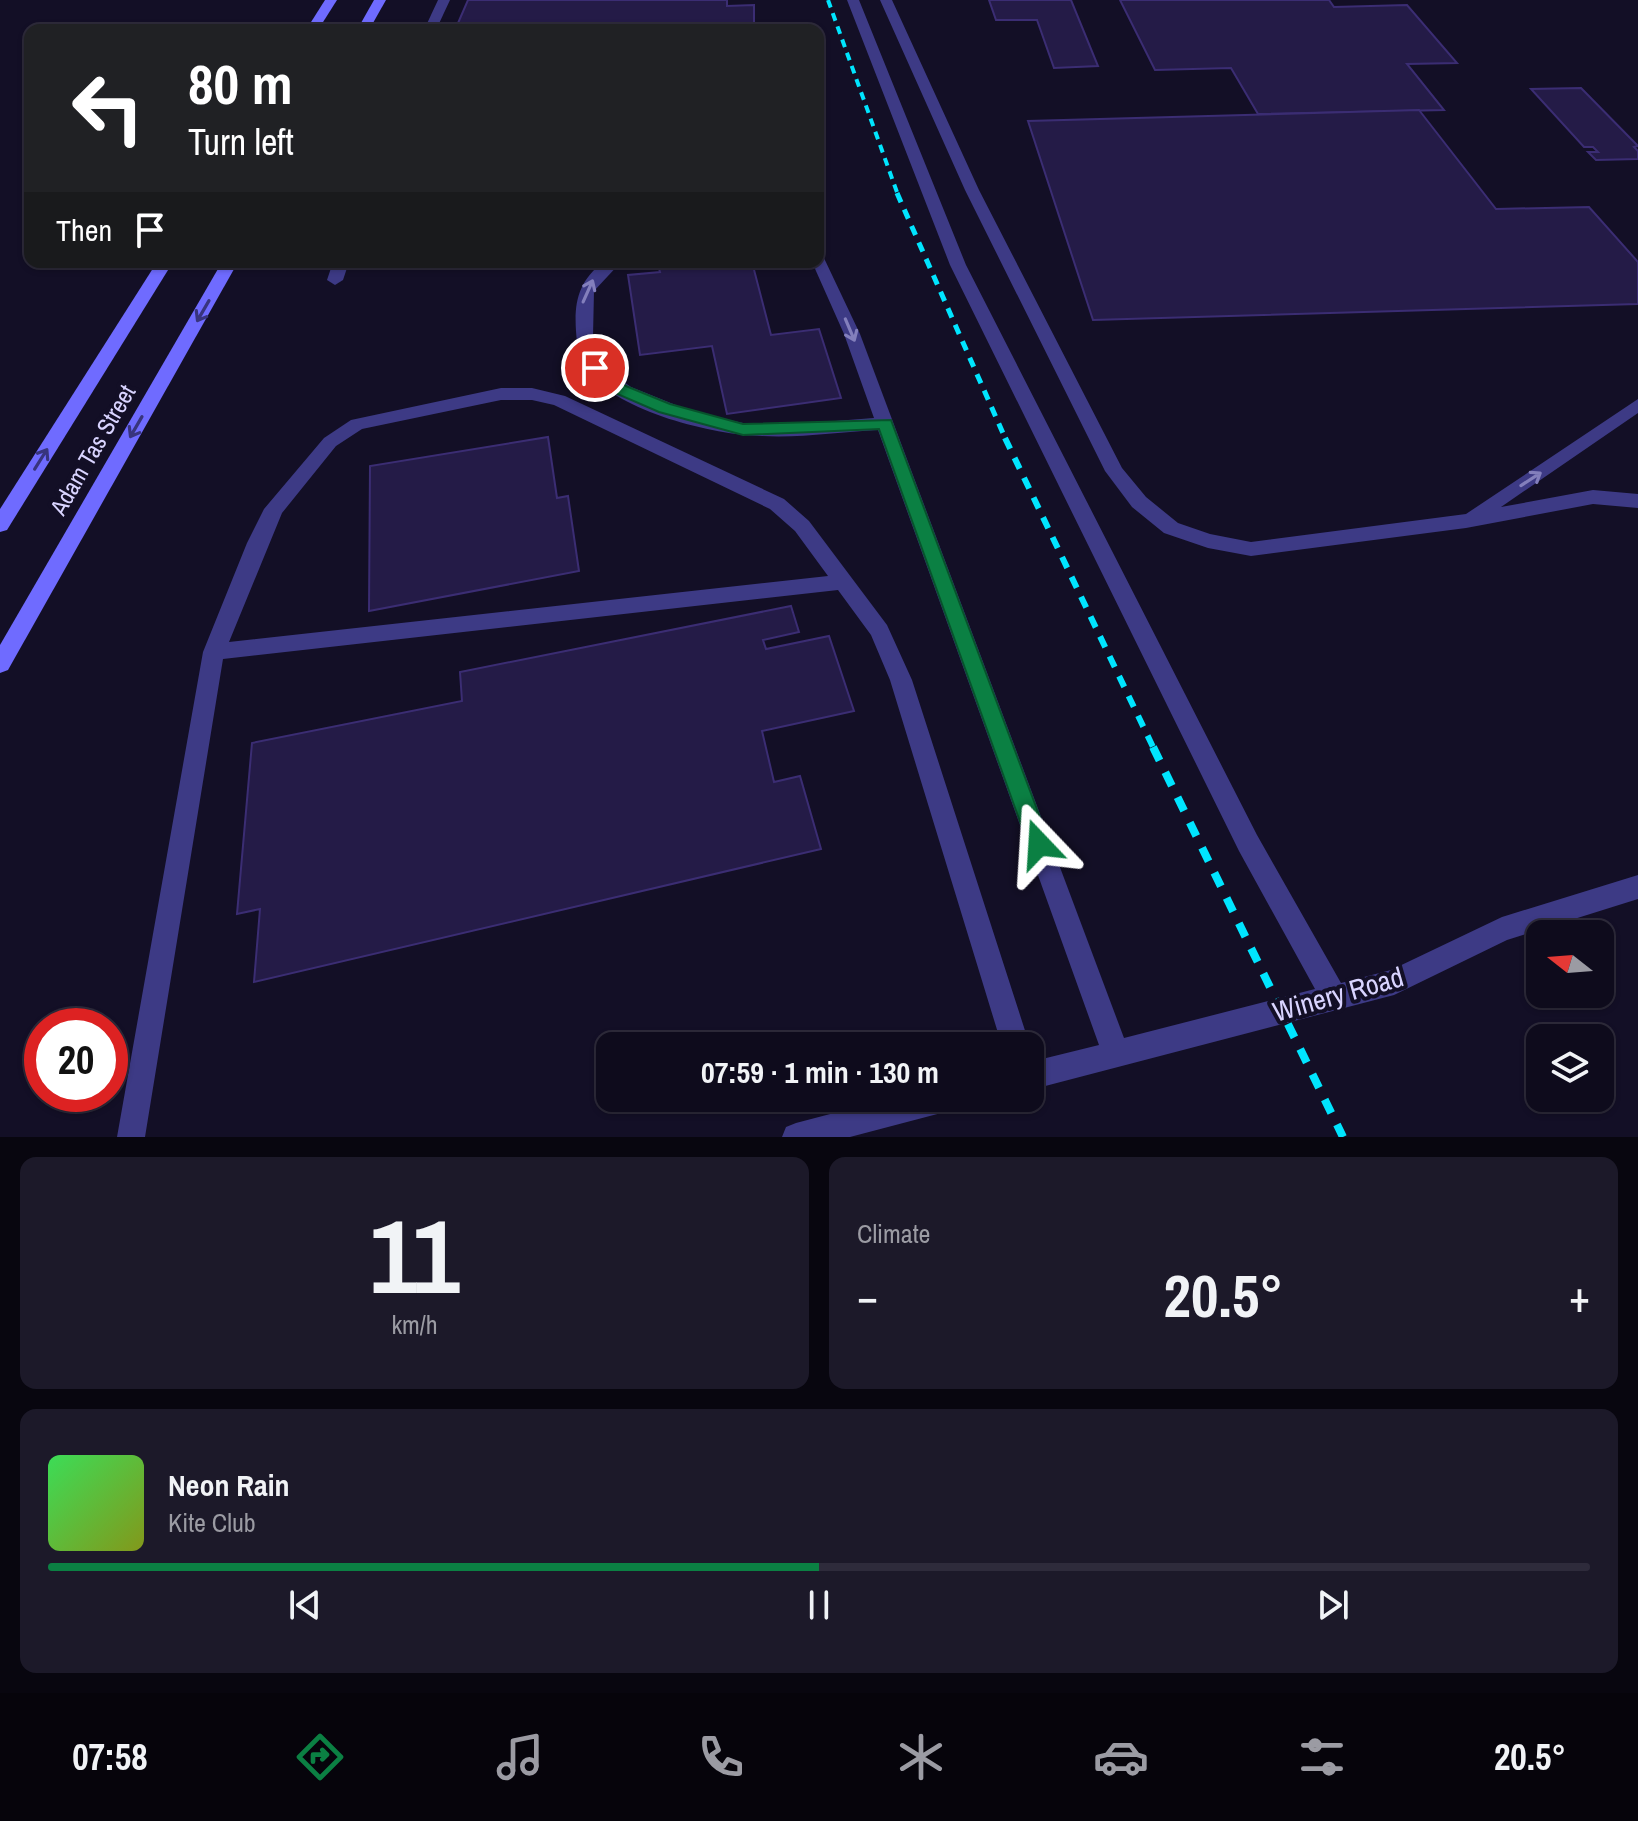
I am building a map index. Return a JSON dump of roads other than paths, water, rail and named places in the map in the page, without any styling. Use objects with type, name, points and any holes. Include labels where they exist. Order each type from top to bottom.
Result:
[{"type":"main road","points":[[316,24],[331,0]]},
{"type":"main road","points":[[366,24],[380,0]]},
{"type":"main road","name":"Adam Tas Street","points":[[0,525],[161,268]]},
{"type":"main road","name":"Adam Tas Street","points":[[0,664],[227,268]]},
{"type":"lane","points":[[433,24],[444,0]]},
{"type":"lane","points":[[853,0],[958,265],[1248,843],[1334,997]]},
{"type":"lane","points":[[886,0],[972,190],[1107,457],[1139,502],[1171,528],[1208,541],[1251,549],[1466,521],[1593,497],[1638,501]]},
{"type":"lane","points":[[335,280],[339,268]]},
{"type":"lane","points":[[606,268],[588,284],[582,300],[586,352],[595,368],[620,389],[665,408],[743,429],[885,423]]},
{"type":"lane","points":[[822,268],[852,334],[1116,1054]]},
{"type":"lane","points":[[131,1137],[214,652],[257,543],[274,509],[330,442],[357,424],[501,394],[532,394],[559,400],[777,504],[802,526],[880,631],[901,680],[1012,1032]]},
{"type":"lane","points":[[1466,521],[1638,405]]},
{"type":"lane","points":[[214,652],[842,582]]},
{"type":"lane","name":"Winery Road","points":[[1044,1072],[1394,982],[1502,929],[1638,887]]},
{"type":"lane","points":[[796,1137],[892,1112]]},
{"type":"railway","points":[[828,0],[898,195]]},
{"type":"railway","points":[[897,193],[1006,440]]},
{"type":"railway","points":[[1005,438],[1154,749]]},
{"type":"railway","points":[[1153,747],[1343,1137]]}]
